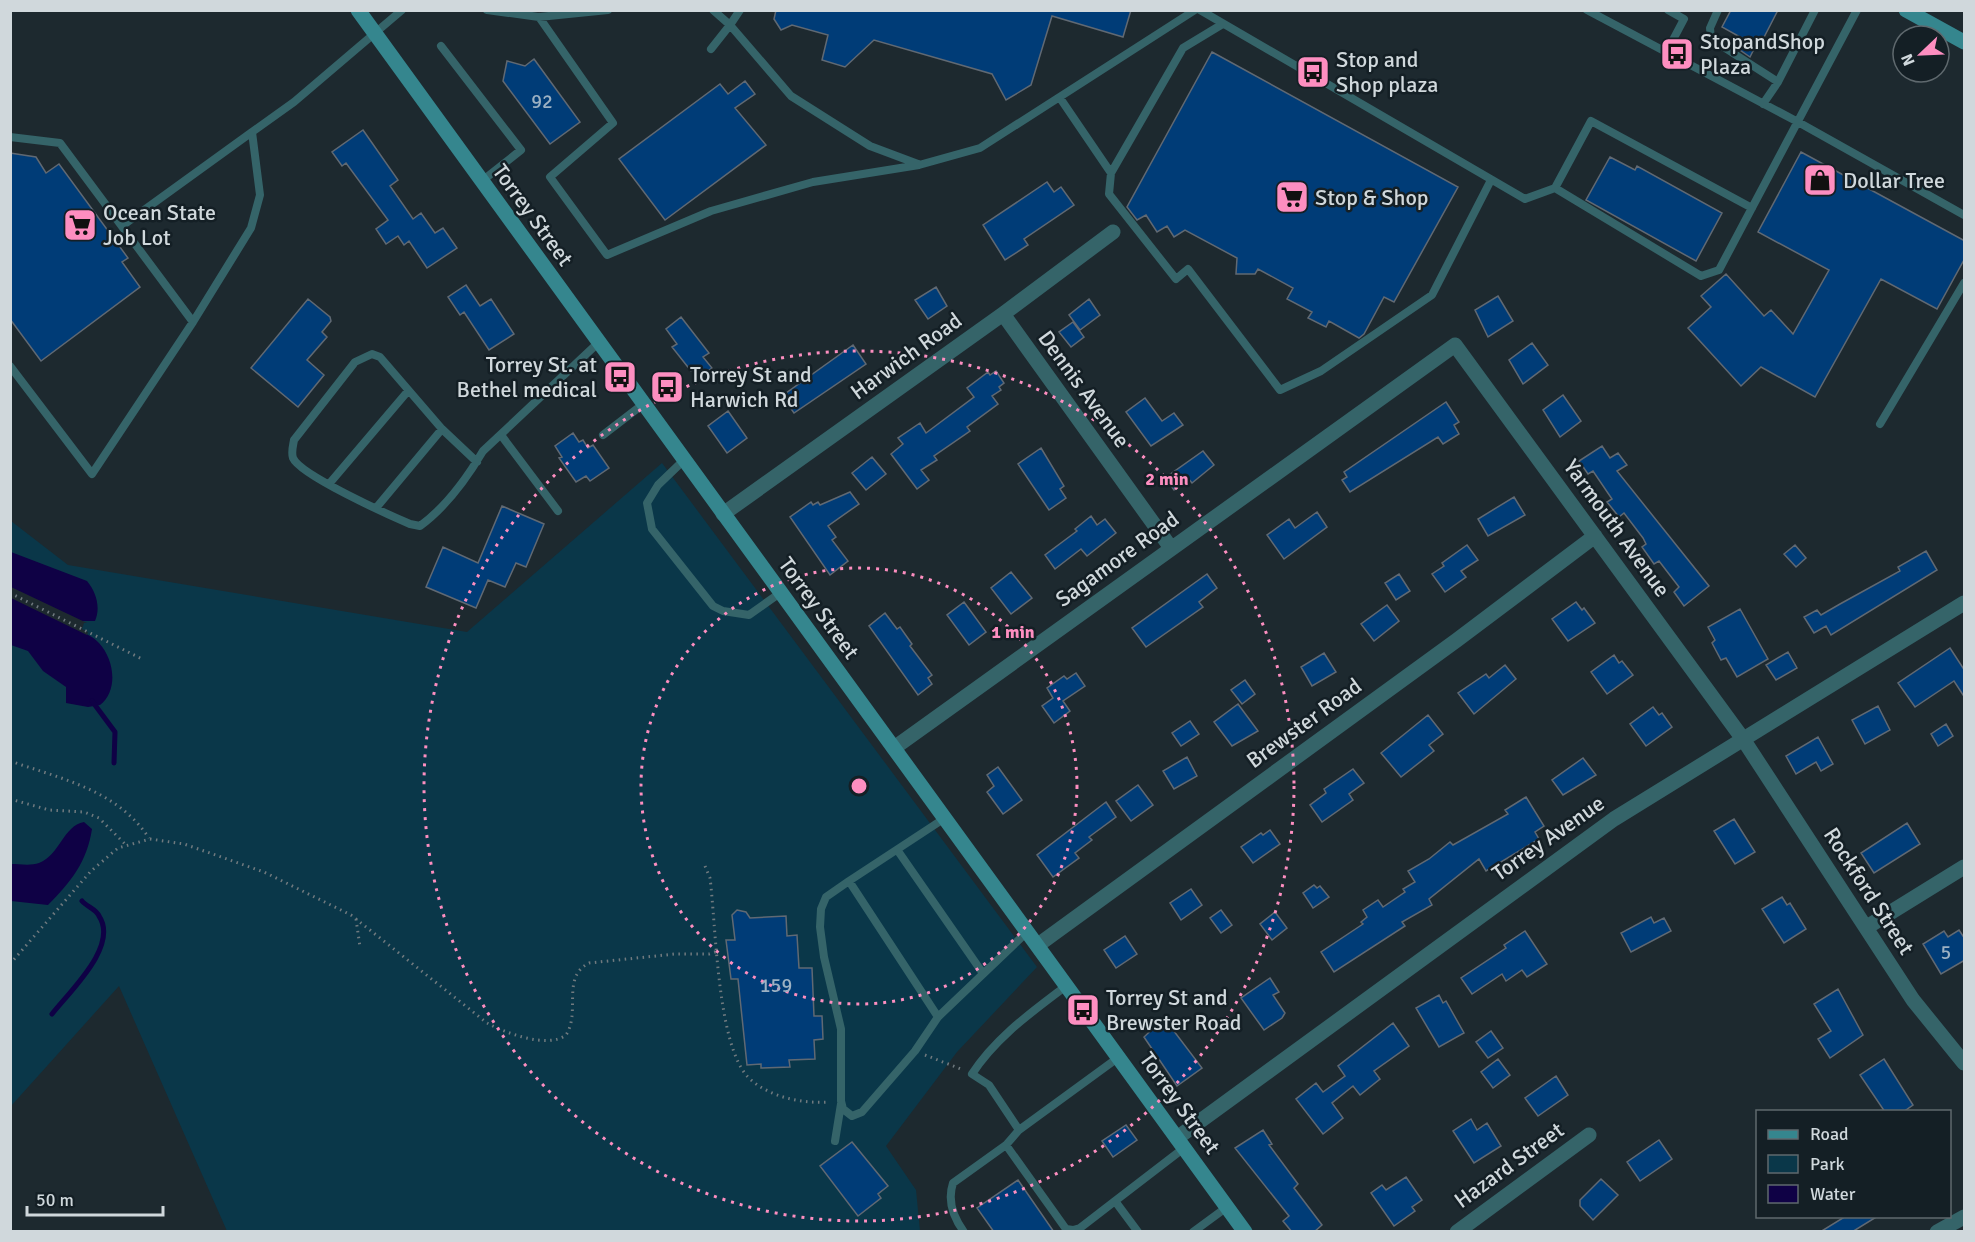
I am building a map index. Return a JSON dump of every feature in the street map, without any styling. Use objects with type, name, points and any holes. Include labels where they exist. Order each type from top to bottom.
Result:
[{"type":"main road","name":"Torrey Street","points":[[358,10],[642,405],[1038,945],[1245,1232]]},
{"type":"main road","points":[[1906,10],[1928,15],[1965,42]]},
{"type":"street","name":"Harwich Road","points":[[723,514],[1003,314],[1113,232]]},
{"type":"street","name":"Dennis Avenue","points":[[1003,314],[1170,548]]},
{"type":"street","name":"Sagamore Road","points":[[894,748],[1455,345]]},
{"type":"street","name":"Yarmouth Avenue","points":[[1455,345],[1743,739]]},
{"type":"street","name":"Brewster Road","points":[[1038,945],[1457,640],[1594,536]]},
{"type":"street","name":"Torrey Avenue","points":[[1180,1143],[1550,864],[1614,819],[1965,603]]},
{"type":"street","name":"Rockford Street","points":[[1743,739],[1867,927],[1912,1000],[1965,1063]]},
{"type":"street","points":[[1867,927],[1965,867]]},
{"type":"street","name":"Hazard Street","points":[[1457,1232],[1589,1135]]},
{"type":"street","points":[[1937,1232],[1965,1217]]},
{"type":"lane","points":[[122,226],[294,102],[402,10]]},
{"type":"lane","points":[[487,10],[539,17],[608,10]]},
{"type":"lane","points":[[713,10],[730,25],[791,96],[870,146],[919,165]]},
{"type":"lane","points":[[711,49],[740,10]]},
{"type":"lane","points":[[539,17],[613,123],[550,177],[607,255],[711,211],[813,182],[919,165],[980,148],[1195,10]]},
{"type":"lane","points":[[1200,10],[1221,25],[1525,199],[1555,188],[1591,121],[1752,208]]},
{"type":"lane","points":[[1587,10],[1798,122],[1965,215]]},
{"type":"lane","points":[[1666,53],[1684,19],[1668,10]]},
{"type":"lane","points":[[1718,10],[1710,28],[1711,39],[1778,82]]},
{"type":"lane","points":[[1555,188],[1701,276],[1719,270],[1857,10]]},
{"type":"lane","points":[[1763,104],[1778,82],[1811,12]]},
{"type":"lane","points":[[1221,25],[1183,48],[1111,172],[1109,194],[1176,279],[1188,269],[1280,390],[1321,371],[1432,295],[1491,180]]},
{"type":"lane","points":[[441,46],[521,150],[481,182]]},
{"type":"lane","points":[[1060,98],[1111,172]]},
{"type":"lane","points":[[10,366],[92,474],[193,322],[251,228],[260,195],[252,132]]},
{"type":"lane","points":[[10,137],[60,143],[193,322]]},
{"type":"lane","points":[[1880,424],[1965,283]]},
{"type":"lane","points":[[477,462],[442,429],[380,357],[372,354],[355,362],[294,440],[294,459],[329,484],[376,508],[420,526],[465,481],[477,462],[483,451],[598,343]]},
{"type":"lane","points":[[329,484],[408,391]]},
{"type":"lane","points":[[603,435],[642,405]]},
{"type":"lane","points":[[376,508],[442,429]]},
{"type":"lane","points":[[501,435],[558,511]]},
{"type":"lane","points":[[684,460],[658,485],[648,503],[652,529],[713,606],[723,611],[749,615],[780,593]]},
{"type":"lane","points":[[835,1141],[840,1126],[841,1029],[824,957],[820,927],[821,909],[826,897],[945,818]]},
{"type":"lane","points":[[898,851],[982,972]]},
{"type":"lane","points":[[849,881],[938,1017]]},
{"type":"lane","points":[[841,1101],[848,1113],[857,1115],[915,1051],[938,1017],[982,972],[1027,932]]},
{"type":"lane","points":[[1019,1130],[989,1085],[972,1074],[984,1056],[1021,1020],[1066,986]]},
{"type":"lane","points":[[964,1232],[956,1221],[951,1206],[950,1192],[953,1182],[1006,1145],[1019,1130],[1119,1057]]},
{"type":"lane","points":[[1006,1145],[1066,1229],[1073,1230],[1080,1228],[1115,1201],[1180,1143]]},
{"type":"lane","points":[[1115,1201],[1138,1232]]},
{"type":"lane","points":[[1192,1232],[1227,1207]]},
{"type":"path","points":[[10,593],[89,630],[142,659]]},
{"type":"path","points":[[10,760],[89,787],[135,818],[150,839]]},
{"type":"path","points":[[10,799],[49,810],[84,812],[99,818],[126,845]]},
{"type":"path","points":[[10,964],[91,871],[126,845],[150,839],[184,844],[264,872],[356,919],[487,1023],[510,1034],[530,1039],[556,1040],[566,1035],[573,1020],[573,983],[578,970],[589,963],[675,954],[709,954],[718,951]]},
{"type":"path","points":[[705,866],[710,878],[728,1032],[733,1049],[747,1076],[759,1085],[792,1100],[814,1103],[841,1101]]},
{"type":"path","points":[[356,919],[360,947]]},
{"type":"path","points":[[915,1051],[972,1074]]},
{"type":"green space","points":[[662,463],[1037,967],[957,1052],[886,1146],[916,1190],[920,1231],[227,1231],[119,986],[11,1106],[11,521],[68,565],[467,632]]},
{"type":"water","points":[[11,552],[87,581],[93,590],[97,600],[97,616],[95,621],[81,621],[78,630],[99,643],[111,666],[110,691],[100,705],[88,707],[66,703],[66,687],[43,671],[28,651],[11,645]]},
{"type":"water","points":[[84,822],[92,829],[86,852],[71,880],[48,905],[11,901],[11,864],[39,863],[46,859],[71,829]]},
{"type":"pier","points":[[11,587],[87,623],[84,623],[82,629],[88,632],[87,635],[11,598]]},
{"type":"building","points":[[776,10],[1131,10],[1123,37],[1052,16],[1031,85],[1006,100],[992,74],[874,40],[845,67],[822,60],[828,35],[792,25],[781,30],[774,19]]},
{"type":"building","points":[[1731,10],[1778,10],[1759,47],[1756,45],[1750,57],[1737,48],[1742,38],[1722,27]]},
{"type":"building","name":"Stop & Shop","points":[[1212,52],[1458,187],[1394,302],[1384,297],[1364,334],[1359,338],[1329,321],[1326,327],[1308,318],[1312,312],[1287,299],[1293,288],[1258,269],[1255,274],[1236,274],[1237,258],[1185,230],[1174,237],[1167,226],[1157,232],[1146,215],[1137,220],[1127,207]]},
{"type":"building","points":[[534,59],[580,122],[550,144],[503,81],[507,61],[525,66]]},
{"type":"building","points":[[745,81],[755,94],[735,108],[766,145],[665,220],[619,159],[720,84],[728,94]]},
{"type":"building","points":[[363,130],[398,180],[390,186],[413,219],[421,213],[435,233],[443,228],[457,248],[427,268],[409,241],[404,245],[398,236],[386,244],[376,229],[388,220],[346,163],[342,166],[332,152]]},
{"type":"building","points":[[1801,152],[1965,241],[1965,258],[1937,309],[1881,279],[1815,397],[1761,367],[1741,386],[1688,328],[1711,307],[1701,296],[1726,274],[1764,316],[1771,310],[1793,334],[1829,270],[1758,232]]},
{"type":"building","points":[[10,153],[36,157],[46,173],[59,164],[128,258],[122,262],[140,287],[41,361],[10,319]]},
{"type":"building","points":[[1610,157],[1635,170],[1637,166],[1722,213],[1696,261],[1586,200]]},
{"type":"building","points":[[1047,182],[1054,192],[1061,187],[1074,205],[1024,239],[1028,245],[1005,260],[983,225]]},
{"type":"building","points":[[466,285],[480,306],[491,299],[514,334],[489,350],[464,312],[460,315],[448,297]]},
{"type":"building","points":[[936,287],[947,306],[928,319],[915,300]]},
{"type":"building","points":[[1498,296],[1513,321],[1488,337],[1475,310]]},
{"type":"building","points":[[308,299],[330,317],[331,321],[322,332],[327,337],[307,360],[324,375],[298,407],[251,368]]},
{"type":"building","points":[[1089,299],[1100,315],[1080,330],[1069,315]]},
{"type":"building","points":[[681,317],[709,353],[703,357],[712,368],[700,377],[694,369],[691,371],[672,347],[677,344],[666,329]]},
{"type":"building","points":[[1073,322],[1084,337],[1071,347],[1059,332]]},
{"type":"building","points":[[1532,343],[1548,365],[1523,384],[1509,360]]},
{"type":"building","points":[[853,345],[866,364],[794,413],[782,396]]},
{"type":"building","points":[[996,371],[1004,383],[999,387],[1001,390],[992,396],[998,404],[967,427],[970,431],[934,456],[937,460],[921,470],[929,480],[917,489],[891,454],[903,444],[898,438],[920,423],[926,433],[974,397],[967,388],[988,372],[990,375]]},
{"type":"building","points":[[1563,395],[1581,421],[1560,437],[1543,410]]},
{"type":"building","points":[[1145,398],[1162,421],[1174,413],[1183,425],[1151,446],[1126,412]]},
{"type":"building","points":[[1446,402],[1459,422],[1454,425],[1459,434],[1443,444],[1438,437],[1350,492],[1342,480],[1347,477],[1344,472]]},
{"type":"building","points":[[728,411],[747,438],[727,453],[708,426]]},
{"type":"building","points":[[573,433],[579,442],[583,440],[588,448],[593,445],[609,468],[590,481],[586,476],[576,482],[559,458],[562,457],[555,446]]},
{"type":"building","points":[[1602,446],[1610,458],[1618,453],[1627,465],[1617,471],[1709,586],[1684,606],[1674,592],[1679,587],[1659,561],[1654,564],[1642,547],[1646,544],[1643,538],[1624,513],[1619,517],[1607,502],[1612,499],[1593,471],[1588,474],[1579,461]]},
{"type":"building","points":[[1041,448],[1064,486],[1060,489],[1066,498],[1049,510],[1018,464]]},
{"type":"building","points":[[1203,451],[1214,465],[1192,483],[1188,478],[1174,490],[1165,478]]},
{"type":"building","points":[[872,457],[886,474],[866,490],[852,473]]},
{"type":"building","points":[[850,492],[859,504],[828,526],[836,537],[832,540],[848,561],[830,575],[790,517],[811,502],[813,505],[818,502],[820,505]]},
{"type":"building","points":[[1514,497],[1525,515],[1488,536],[1478,519]]},
{"type":"building","points":[[502,506],[544,524],[526,567],[516,563],[505,587],[488,580],[476,608],[426,587],[443,547],[478,563]]},
{"type":"building","points":[[1317,512],[1327,527],[1284,559],[1267,535],[1289,519],[1295,528]]},
{"type":"building","points":[[1091,516],[1097,525],[1105,519],[1116,533],[1087,556],[1081,549],[1055,569],[1045,555],[1077,531],[1075,529]]},
{"type":"building","points":[[1467,545],[1478,560],[1461,571],[1466,577],[1445,592],[1432,574],[1444,566],[1442,563]]},
{"type":"building","points":[[1795,545],[1806,558],[1796,567],[1784,554]]},
{"type":"building","points":[[1926,551],[1937,570],[1831,635],[1826,626],[1814,633],[1804,617],[1817,610],[1821,615],[1900,571],[1898,567]]},
{"type":"building","points":[[1011,572],[1032,598],[1011,614],[991,588]]},
{"type":"building","points":[[1207,574],[1217,588],[1199,602],[1203,607],[1146,647],[1132,628]]},
{"type":"building","points":[[1399,574],[1410,591],[1396,600],[1385,583]]},
{"type":"building","points":[[964,602],[986,632],[969,645],[947,615]]},
{"type":"building","points":[[1576,602],[1582,610],[1584,608],[1595,623],[1568,641],[1552,619]]},
{"type":"building","points":[[1387,605],[1399,621],[1374,641],[1361,624]]},
{"type":"building","points":[[1740,609],[1768,659],[1737,677],[1726,658],[1721,660],[1712,643],[1715,640],[1708,627]]},
{"type":"building","points":[[885,613],[897,629],[900,627],[912,644],[910,646],[932,675],[928,678],[932,684],[918,695],[869,626]]},
{"type":"building","points":[[1950,648],[1965,671],[1965,698],[1954,681],[1915,707],[1898,683]]},
{"type":"building","points":[[1788,652],[1797,668],[1776,680],[1766,665]]},
{"type":"building","points":[[1324,653],[1336,672],[1312,686],[1301,667]]},
{"type":"building","points":[[1614,655],[1619,663],[1622,661],[1633,675],[1607,694],[1591,672]]},
{"type":"building","points":[[1505,665],[1516,679],[1474,714],[1458,693],[1486,674],[1489,678]]},
{"type":"building","points":[[1076,673],[1085,686],[1063,701],[1070,711],[1054,723],[1042,706],[1053,698],[1047,688],[1064,676],[1067,679]]},
{"type":"building","points":[[1245,680],[1255,694],[1242,704],[1231,690]]},
{"type":"building","points":[[1238,704],[1258,731],[1232,746],[1214,722]]},
{"type":"building","points":[[1878,706],[1890,730],[1865,744],[1852,720]]},
{"type":"building","points":[[1653,707],[1659,715],[1662,713],[1672,727],[1646,746],[1630,724]]},
{"type":"building","points":[[1428,715],[1443,734],[1429,745],[1434,751],[1401,777],[1381,753]]},
{"type":"building","points":[[1190,721],[1199,734],[1181,746],[1172,733]]},
{"type":"building","points":[[1946,724],[1953,736],[1938,746],[1931,734]]},
{"type":"building","points":[[1818,737],[1833,764],[1821,771],[1816,762],[1796,774],[1786,756]]},
{"type":"building","points":[[1187,757],[1197,776],[1174,789],[1163,771]]},
{"type":"building","points":[[1583,758],[1596,775],[1563,795],[1552,780]]},
{"type":"building","points":[[998,767],[1022,800],[1003,814],[987,792],[994,786],[987,775]]},
{"type":"building","points":[[1353,769],[1364,783],[1349,794],[1353,800],[1322,822],[1310,805],[1326,793],[1324,789]]},
{"type":"building","points":[[1138,785],[1153,805],[1131,821],[1116,801]]},
{"type":"building","points":[[1526,797],[1544,826],[1535,832],[1539,839],[1486,871],[1479,859],[1429,899],[1432,905],[1402,922],[1405,926],[1334,972],[1321,952],[1363,924],[1361,922],[1367,917],[1363,910],[1378,900],[1383,907],[1405,892],[1403,889],[1415,882],[1408,871],[1429,859],[1450,842],[1453,845],[1508,814],[1505,810]]},
{"type":"building","points":[[1106,802],[1116,817],[1089,837],[1092,840],[1075,853],[1079,858],[1053,877],[1037,855]]},
{"type":"building","points":[[1734,819],[1755,852],[1735,864],[1714,831]]},
{"type":"building","points":[[1907,823],[1920,844],[1874,873],[1861,853]]},
{"type":"building","points":[[1270,830],[1280,844],[1253,863],[1241,847],[1261,833],[1263,835]]},
{"type":"building","points":[[1314,885],[1317,888],[1320,886],[1329,897],[1313,908],[1303,893]]},
{"type":"building","points":[[1191,889],[1202,905],[1181,920],[1170,903]]},
{"type":"building","points":[[1782,897],[1787,905],[1790,903],[1806,929],[1784,943],[1762,909]]},
{"type":"building","points":[[737,910],[746,912],[750,918],[786,916],[787,936],[797,935],[799,968],[812,968],[814,1016],[822,1016],[823,1039],[814,1040],[815,1059],[789,1060],[790,1067],[761,1068],[761,1064],[747,1065],[738,979],[731,979],[726,940],[735,940],[732,915]]},
{"type":"building","points":[[1221,910],[1232,925],[1221,933],[1210,918]]},
{"type":"building","points":[[1275,912],[1287,928],[1272,940],[1260,924]]},
{"type":"building","points":[[1651,917],[1654,923],[1664,918],[1671,931],[1631,952],[1621,933]]},
{"type":"building","points":[[1959,930],[1965,939],[1965,960],[1941,974],[1923,944],[1944,931],[1948,937]]},
{"type":"building","points":[[1525,931],[1547,964],[1527,977],[1522,970],[1506,981],[1502,974],[1472,994],[1461,978],[1506,948],[1504,945]]},
{"type":"building","points":[[1125,936],[1137,954],[1116,968],[1104,950]]},
{"type":"building","points":[[1270,978],[1279,992],[1273,995],[1285,1013],[1282,1018],[1264,1030],[1241,998]]},
{"type":"building","points":[[1838,989],[1863,1035],[1830,1058],[1818,1039],[1831,1031],[1814,1004]]},
{"type":"building","points":[[1439,995],[1443,1003],[1446,1001],[1464,1033],[1439,1047],[1416,1008]]},
{"type":"building","points":[[1164,1018],[1202,1068],[1177,1086],[1144,1037]]},
{"type":"building","points":[[1393,1023],[1409,1046],[1374,1071],[1380,1079],[1360,1095],[1353,1086],[1332,1103],[1343,1118],[1323,1134],[1296,1099],[1316,1083],[1323,1092],[1345,1076],[1338,1066]]},
{"type":"building","points":[[1491,1031],[1503,1048],[1488,1058],[1476,1042]]},
{"type":"building","points":[[1498,1059],[1510,1075],[1493,1088],[1481,1072]]},
{"type":"building","points":[[1884,1059],[1913,1105],[1906,1110],[1884,1110],[1860,1075]]},
{"type":"building","points":[[1556,1076],[1568,1095],[1538,1116],[1525,1098]]},
{"type":"building","points":[[1471,1119],[1477,1130],[1487,1123],[1501,1146],[1474,1163],[1453,1131]]},
{"type":"building","points":[[1126,1125],[1137,1140],[1113,1157],[1102,1141]]},
{"type":"building","points":[[1263,1130],[1272,1144],[1269,1145],[1298,1184],[1294,1188],[1322,1225],[1314,1232],[1292,1232],[1283,1221],[1289,1216],[1235,1148]]},
{"type":"building","points":[[1659,1140],[1672,1159],[1640,1181],[1627,1162]]},
{"type":"building","points":[[852,1142],[888,1186],[878,1194],[881,1198],[858,1216],[820,1166]]},
{"type":"building","points":[[1406,1177],[1422,1200],[1412,1207],[1415,1211],[1394,1226],[1371,1193],[1382,1185],[1386,1190]]},
{"type":"building","points":[[1601,1179],[1618,1195],[1593,1220],[1580,1206],[1580,1200]]},
{"type":"building","points":[[1018,1180],[1054,1232],[994,1232],[977,1208]]},
{"type":"building","points":[[1843,1218],[1875,1218],[1852,1232],[1820,1232]]},
{"type":"waterway","points":[[92,701],[115,732],[114,763]]},
{"type":"waterway","points":[[52,1014],[90,968],[103,941],[103,928],[99,916],[82,901]]},
{"type":"place","name":"StopandShop Plaza","points":[[1677,54]]},
{"type":"place","name":"Stop and Shop plaza","points":[[1313,72]]},
{"type":"place","name":"Dollar Tree","points":[[1820,180]]},
{"type":"place","name":"Stop & Shop","points":[[1292,197]]},
{"type":"place","name":"Ocean State Job Lot","points":[[80,225]]},
{"type":"place","name":"Torrey St. at Bethel medical","points":[[620,377]]},
{"type":"place","name":"Torrey St and Harwich Rd","points":[[667,387]]},
{"type":"place","name":"Torrey St and Brewster Road","points":[[1083,1010]]}]
